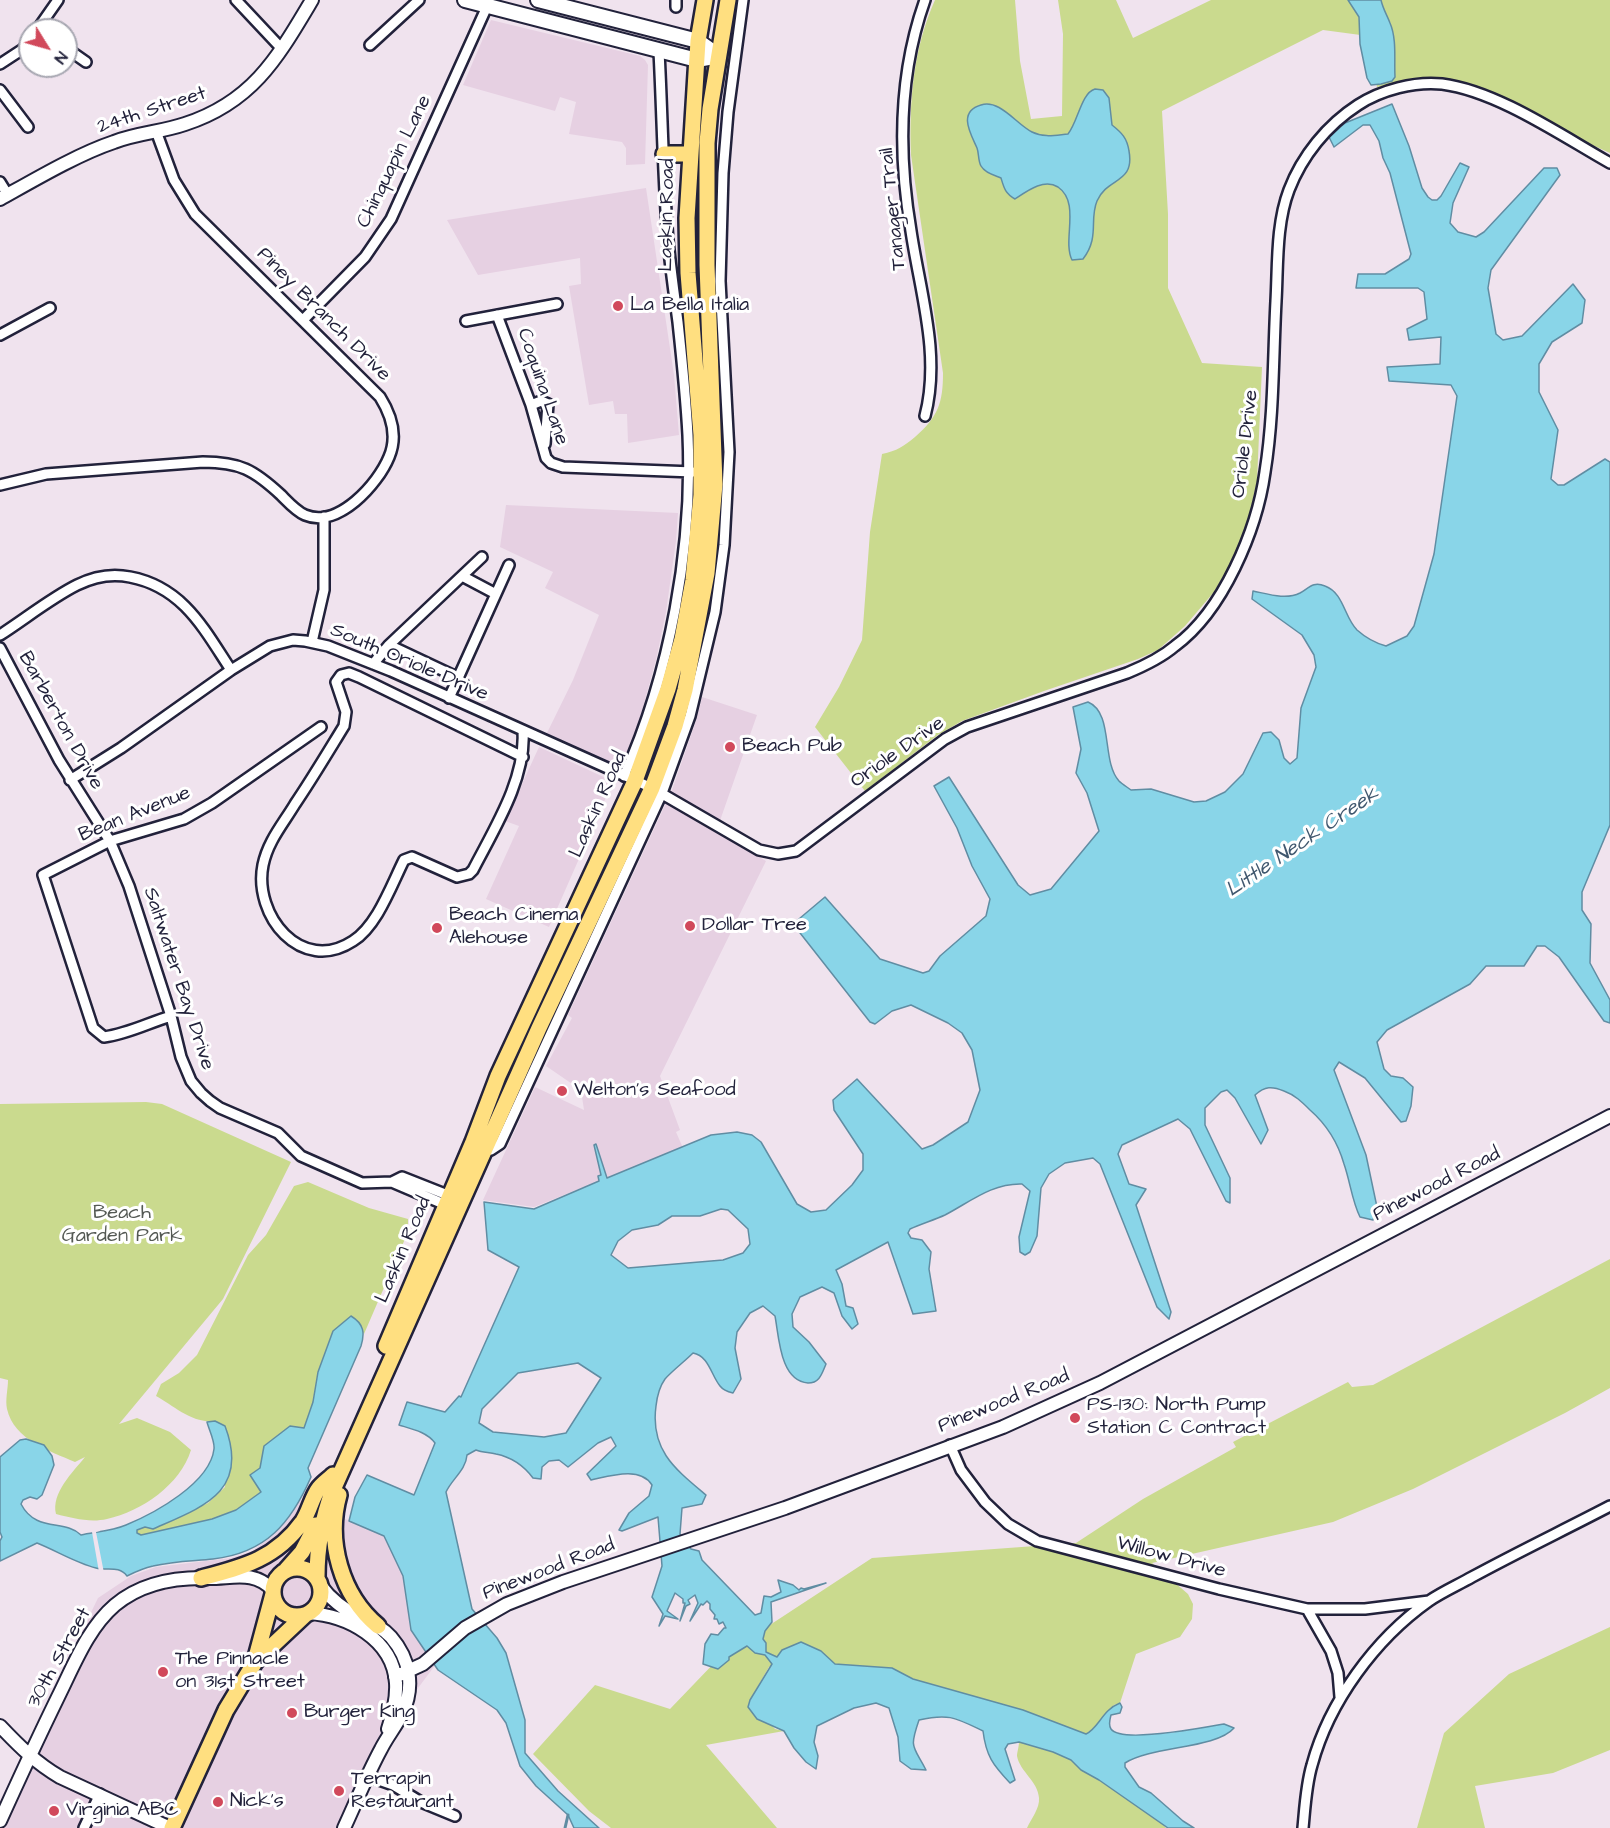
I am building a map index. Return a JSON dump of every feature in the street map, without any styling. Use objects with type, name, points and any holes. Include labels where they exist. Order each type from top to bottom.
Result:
[{"type":"main road","points":[[465,0],[488,3],[697,60],[727,58]]},
{"type":"main road","points":[[538,0],[698,41],[727,58]]},
{"type":"main road","name":"Laskin Road","points":[[286,1570],[302,1552],[311,1536],[498,1076],[668,689],[688,610],[708,475],[700,424],[688,273],[687,225],[698,41],[705,0]]},
{"type":"main road","name":"Laskin Road","points":[[319,1581],[317,1546],[337,1473],[483,1150],[545,1031],[657,791],[675,726],[696,641],[707,573],[707,142],[727,58],[728,0]]},
{"type":"main road","points":[[664,154],[690,154]]},
{"type":"main road","points":[[522,1021],[545,1031]]},
{"type":"main road","points":[[201,1578],[245,1567],[282,1545],[304,1519],[319,1488],[337,1473],[343,1484],[335,1518],[336,1551],[349,1589],[378,1626]]},
{"type":"main road","points":[[171,1828],[226,1710],[255,1662],[319,1602],[319,1581],[311,1571],[303,1568],[286,1570],[277,1578],[255,1662]]},
{"type":"main road","points":[[273,1592],[275,1601],[284,1612],[298,1616],[307,1614]]},
{"type":"street","points":[[46,18],[57,0]]},
{"type":"street","points":[[236,0],[282,49]]},
{"type":"street","name":"24th Street","points":[[4,197],[97,148],[136,135],[199,119],[231,103],[264,73],[282,49],[312,0]]},
{"type":"street","points":[[370,45],[419,0]]},
{"type":"street","name":"Laskin Road","points":[[727,58],[743,0]]},
{"type":"street","name":"Tanager Trail","points":[[925,0],[911,47],[906,81],[904,139],[910,229],[926,312],[931,356],[930,388],[925,416]]},
{"type":"street","name":"Chinquapin Lane","points":[[303,320],[365,257],[391,219],[488,3]]},
{"type":"street","name":"Laskin Road","points":[[659,51],[667,228],[688,436],[708,475]]},
{"type":"street","points":[[0,64],[18,52]]},
{"type":"street","points":[[78,56],[86,62]]},
{"type":"street","name":"Oriole Drive","points":[[657,791],[759,850],[785,854],[806,845],[852,807],[945,739],[967,727],[1127,673],[1166,653],[1188,636],[1225,589],[1241,555],[1260,498],[1272,407],[1281,225],[1289,191],[1303,163],[1322,137],[1334,123],[1356,106],[1374,96],[1392,90],[1415,85],[1444,84],[1470,91],[1511,108],[1610,163]]},
{"type":"street","points":[[0,90],[28,127]]},
{"type":"street","name":"Piney Branch Drive","points":[[156,131],[174,180],[195,214],[380,397],[391,418],[394,434],[391,452],[385,466],[368,491],[344,508],[324,517]]},
{"type":"street","points":[[0,182],[4,197]]},
{"type":"street","points":[[667,228],[687,225]]},
{"type":"street","points":[[466,321],[557,304]]},
{"type":"street","points":[[0,335],[50,308]]},
{"type":"street","name":"Coquina Lane","points":[[498,315],[531,405],[545,453],[551,463],[557,466],[708,475]]},
{"type":"street","points":[[531,405],[541,401],[548,404],[545,453]]},
{"type":"street","points":[[0,484],[46,474],[204,462],[225,462],[238,465],[262,478],[298,511],[308,516],[324,517],[324,590],[312,642]]},
{"type":"street","points":[[373,664],[389,645],[482,557]]},
{"type":"street","points":[[450,698],[509,565]]},
{"type":"street","points":[[0,635],[75,585],[114,574],[141,579],[162,587],[178,597],[195,616],[231,670]]},
{"type":"street","points":[[462,576],[496,594]]},
{"type":"street","name":"South Oriole Drive","points":[[70,780],[121,748],[231,670],[270,646],[293,640],[312,642],[373,664],[657,791]]},
{"type":"street","points":[[389,645],[459,678]]},
{"type":"street","name":"Barberton Drive","points":[[0,648],[70,780],[110,841]]},
{"type":"street","points":[[523,732],[523,757],[519,773],[491,835],[469,874],[457,877],[412,857],[404,860],[369,926],[354,941],[335,950],[323,952],[305,949],[287,938],[279,929],[262,888],[264,864],[274,836],[344,726],[346,712],[336,682],[341,675],[349,673],[359,677],[523,757]]},
{"type":"street","name":"Bean Avenue","points":[[171,1016],[121,1035],[104,1037],[93,1028],[43,875],[110,841],[184,819],[321,726]]},
{"type":"street","name":"Saltwater Bay Drive","points":[[110,841],[129,886],[171,1016],[186,1071],[201,1093],[220,1108],[278,1133],[301,1156],[349,1178],[362,1183],[392,1182],[448,1200]]},
{"type":"street","name":"Pinewood Road","points":[[395,1677],[430,1659],[465,1628],[507,1604],[796,1504],[1003,1426],[1103,1382],[1610,1116]]},
{"type":"street","name":"Willow Drive","points":[[950,1445],[961,1470],[985,1502],[1008,1524],[1036,1541],[1219,1589],[1307,1609],[1365,1609],[1429,1600]]},
{"type":"street","points":[[1304,1828],[1306,1789],[1318,1744],[1340,1697],[1383,1642],[1429,1600],[1610,1506]]},
{"type":"street","name":"30th Street","points":[[0,1821],[78,1657],[101,1619],[116,1604],[141,1588],[165,1581],[201,1578],[255,1577],[261,1579],[273,1592]]},
{"type":"street","points":[[319,1581],[333,1600],[388,1634],[399,1648],[409,1671],[409,1690],[405,1707],[382,1747],[344,1828]]},
{"type":"street","points":[[1307,1609],[1331,1651],[1338,1673],[1340,1697]]},
{"type":"street","points":[[307,1614],[339,1619],[366,1632],[381,1647],[395,1677],[394,1707],[382,1747]]},
{"type":"street","points":[[0,1726],[29,1757],[60,1777],[171,1828]]},
{"type":"street","points":[[368,1776],[393,1785],[421,1802],[455,1816]]},
{"type":"street","points":[[84,1828],[100,1794]]},
{"type":"shaded area","points":[[491,20],[640,56],[645,60],[648,65],[645,164],[626,165],[626,148],[622,142],[569,134],[576,102],[560,97],[555,111],[463,85]]},
{"type":"shaded area","points":[[646,188],[674,375],[679,435],[628,443],[627,414],[615,414],[613,401],[589,405],[569,286],[581,284],[580,258],[478,275],[447,220]]},
{"type":"shaded area","points":[[506,505],[678,513],[666,612],[656,660],[637,729],[625,761],[620,765],[615,765],[546,735],[573,680],[599,615],[545,588],[553,572],[500,547]]},
{"type":"shaded area","points":[[702,697],[757,715],[716,832],[766,861],[660,1076],[680,1130],[676,1132],[683,1148],[606,1178],[596,1144],[594,1145],[601,1175],[599,1181],[534,1207],[483,1200],[535,1087],[584,1110],[581,1090],[546,1066],[572,1018],[568,1015],[672,790]]},
{"type":"shaded area","points":[[539,747],[610,780],[611,786],[549,927],[486,899],[519,826],[505,821]]},
{"type":"shaded area","points":[[297,1498],[384,1536],[403,1576],[411,1630],[436,1664],[377,1743],[336,1828],[0,1828],[0,1801],[98,1598],[131,1576],[156,1567],[231,1558],[252,1551],[274,1535]]},
{"type":"green space","points":[[935,0],[1015,0],[1020,61],[1031,119],[1062,116],[1063,34],[1058,0],[1116,0],[1133,38],[1211,0],[1610,0],[1610,153],[1456,84],[1410,80],[1377,87],[1368,36],[1323,30],[1162,111],[1168,214],[1168,288],[1202,363],[1262,367],[1257,481],[1247,525],[1235,556],[1214,592],[1185,626],[1158,650],[962,721],[938,735],[865,791],[815,727],[839,687],[862,640],[870,532],[882,454],[900,448],[923,430],[938,409],[942,393],[943,373],[911,155],[914,76],[922,37]]},
{"type":"green space","name":"Beach Garden Park","points":[[146,1102],[162,1104],[291,1162],[223,1299],[119,1424],[137,1418],[170,1432],[191,1450],[186,1463],[158,1495],[133,1510],[107,1519],[81,1519],[56,1514],[55,1506],[64,1483],[85,1457],[75,1462],[44,1449],[17,1429],[7,1409],[8,1380],[0,1378],[0,1104]]},
{"type":"green space","points":[[308,1182],[369,1208],[408,1219],[408,1232],[364,1334],[356,1319],[326,1353],[318,1372],[313,1402],[304,1429],[264,1446],[260,1468],[262,1492],[236,1510],[212,1519],[141,1535],[137,1533],[137,1530],[145,1527],[153,1528],[208,1503],[225,1487],[215,1421],[191,1417],[156,1396],[161,1384],[179,1373],[197,1355],[248,1255],[266,1235],[294,1186]]},
{"type":"green space","points":[[1610,1259],[1610,1388],[1413,1489],[1333,1522],[1152,1563],[1188,1594],[1193,1604],[1192,1619],[1180,1637],[1136,1654],[1120,1703],[1114,1705],[1089,1733],[1086,1734],[1023,1710],[913,1679],[892,1668],[835,1664],[821,1651],[769,1667],[750,1700],[775,1729],[784,1731],[706,1745],[777,1828],[611,1828],[589,1811],[533,1754],[595,1685],[670,1709],[718,1659],[872,1558],[1076,1543],[1143,1499],[1236,1447],[1233,1442],[1348,1382],[1352,1387],[1373,1385]]},
{"type":"green space","points":[[1610,1627],[1610,1750],[1553,1773],[1475,1786],[1485,1828],[1417,1828],[1444,1733],[1509,1674]]},
{"type":"green space","points":[[1019,1742],[1071,1760],[1081,1770],[1160,1821],[1166,1828],[1027,1828],[1037,1810],[1039,1798],[1036,1787],[1019,1762],[1017,1756]]},
{"type":"water","points":[[1348,0],[1381,0],[1394,36],[1395,77],[1392,81],[1371,85],[1367,78],[1360,44],[1359,17]]},
{"type":"water","points":[[1095,89],[1103,90],[1109,98],[1112,125],[1125,139],[1130,162],[1124,175],[1101,193],[1097,201],[1093,236],[1088,251],[1083,259],[1072,260],[1069,252],[1070,212],[1065,194],[1058,187],[1047,184],[1025,192],[1015,199],[1012,197],[1005,190],[1001,178],[987,172],[981,166],[977,148],[969,130],[968,118],[974,108],[988,104],[1001,109],[1036,134],[1050,136],[1068,134],[1086,96]]},
{"type":"water","name":"Little Neck Creek","points":[[1392,104],[1409,146],[1422,188],[1432,200],[1437,200],[1441,196],[1460,163],[1469,167],[1453,203],[1450,223],[1458,232],[1476,237],[1484,232],[1544,168],[1557,168],[1560,175],[1491,270],[1488,288],[1496,334],[1503,340],[1522,336],[1573,284],[1585,300],[1582,323],[1552,342],[1539,364],[1539,392],[1558,430],[1551,479],[1558,485],[1564,485],[1605,459],[1610,462],[1610,825],[1582,892],[1582,910],[1591,924],[1590,963],[1610,1000],[1610,1023],[1604,1021],[1559,957],[1545,946],[1537,946],[1524,966],[1486,966],[1470,984],[1387,1030],[1377,1042],[1384,1069],[1391,1076],[1403,1078],[1413,1087],[1411,1106],[1406,1121],[1401,1122],[1365,1078],[1339,1062],[1334,1070],[1366,1155],[1377,1207],[1373,1220],[1360,1217],[1341,1156],[1326,1128],[1316,1115],[1298,1099],[1280,1089],[1265,1088],[1255,1095],[1268,1130],[1261,1144],[1235,1098],[1227,1090],[1221,1092],[1205,1108],[1205,1125],[1230,1178],[1230,1203],[1226,1201],[1190,1129],[1178,1119],[1122,1145],[1118,1154],[1129,1184],[1146,1189],[1136,1205],[1171,1312],[1169,1319],[1157,1307],[1100,1164],[1093,1158],[1065,1163],[1049,1174],[1041,1188],[1037,1236],[1030,1252],[1025,1255],[1020,1252],[1019,1237],[1030,1191],[1022,1184],[991,1190],[945,1215],[910,1229],[908,1233],[911,1238],[922,1240],[931,1252],[929,1269],[936,1311],[913,1314],[888,1242],[836,1270],[842,1284],[846,1306],[853,1308],[858,1324],[852,1329],[842,1316],[834,1293],[822,1287],[800,1297],[792,1314],[793,1327],[809,1342],[826,1364],[820,1377],[812,1383],[799,1380],[786,1366],[782,1357],[775,1316],[763,1306],[750,1313],[737,1332],[735,1348],[741,1379],[733,1393],[721,1387],[703,1358],[693,1353],[663,1382],[657,1399],[655,1421],[661,1447],[675,1467],[706,1495],[702,1504],[682,1508],[680,1534],[691,1549],[699,1551],[702,1560],[755,1615],[761,1613],[764,1596],[771,1597],[781,1592],[778,1580],[793,1585],[799,1590],[826,1583],[771,1602],[772,1622],[765,1631],[763,1639],[766,1643],[766,1652],[777,1657],[782,1650],[801,1642],[821,1651],[835,1664],[892,1668],[913,1679],[1023,1710],[1086,1734],[1109,1710],[1120,1703],[1122,1707],[1120,1713],[1111,1715],[1110,1722],[1111,1729],[1118,1733],[1147,1735],[1224,1724],[1234,1728],[1213,1740],[1150,1753],[1125,1763],[1125,1767],[1139,1787],[1151,1793],[1194,1828],[1168,1828],[1081,1770],[1071,1760],[1019,1742],[1008,1744],[1005,1749],[1015,1780],[1010,1783],[991,1760],[983,1731],[952,1718],[938,1717],[919,1720],[913,1742],[915,1751],[926,1770],[911,1769],[900,1761],[898,1737],[889,1708],[876,1703],[854,1708],[817,1726],[814,1742],[818,1756],[816,1769],[806,1762],[794,1748],[784,1731],[757,1719],[748,1707],[772,1664],[765,1655],[755,1653],[747,1646],[729,1657],[729,1660],[718,1669],[703,1664],[705,1644],[711,1634],[718,1635],[726,1628],[723,1622],[719,1624],[717,1619],[714,1619],[715,1615],[707,1601],[701,1604],[690,1621],[698,1603],[695,1595],[688,1600],[690,1604],[686,1606],[680,1621],[685,1603],[675,1593],[667,1611],[678,1619],[665,1616],[659,1626],[663,1614],[652,1597],[662,1566],[658,1517],[622,1531],[619,1530],[629,1513],[649,1496],[652,1485],[647,1479],[632,1474],[591,1480],[587,1474],[616,1446],[611,1437],[598,1443],[568,1467],[559,1460],[549,1461],[542,1467],[541,1479],[533,1478],[526,1470],[507,1457],[476,1450],[467,1455],[464,1465],[446,1492],[472,1609],[497,1638],[506,1653],[525,1720],[525,1753],[558,1791],[599,1828],[574,1828],[568,1815],[536,1786],[520,1766],[506,1723],[497,1710],[438,1670],[411,1630],[403,1576],[384,1536],[349,1521],[355,1497],[367,1475],[414,1495],[435,1443],[424,1434],[399,1425],[407,1402],[445,1412],[459,1396],[461,1397],[519,1267],[488,1250],[484,1202],[534,1209],[599,1181],[598,1176],[601,1175],[594,1145],[596,1144],[607,1178],[711,1135],[737,1132],[752,1135],[761,1142],[797,1204],[811,1212],[826,1210],[852,1185],[863,1170],[863,1154],[834,1110],[833,1100],[857,1079],[922,1149],[933,1145],[968,1122],[980,1090],[972,1050],[962,1033],[948,1023],[911,1005],[892,1011],[875,1024],[870,1022],[793,924],[825,897],[880,959],[923,973],[929,971],[940,956],[986,916],[990,899],[972,866],[957,828],[934,786],[949,777],[1018,885],[1030,895],[1051,889],[1099,831],[1087,793],[1076,773],[1081,749],[1073,707],[1088,702],[1101,716],[1114,772],[1119,781],[1131,790],[1151,789],[1194,802],[1206,801],[1225,792],[1243,774],[1263,733],[1271,732],[1279,740],[1284,758],[1290,764],[1297,758],[1301,708],[1316,667],[1314,655],[1302,635],[1252,599],[1253,591],[1289,596],[1314,585],[1325,586],[1336,594],[1353,625],[1367,638],[1386,646],[1407,636],[1414,626],[1434,554],[1457,396],[1451,385],[1389,381],[1387,367],[1440,364],[1441,337],[1409,340],[1407,329],[1427,319],[1424,292],[1418,288],[1356,288],[1358,274],[1385,274],[1409,259],[1411,254],[1390,173],[1379,141],[1370,125],[1363,125],[1334,147],[1329,137],[1345,123]],"holes":[[[721,1209],[728,1210],[748,1229],[750,1244],[743,1253],[723,1260],[628,1268],[611,1255],[618,1241],[632,1230],[658,1225],[672,1216],[700,1216]],[[578,1363],[601,1378],[566,1433],[544,1437],[493,1432],[479,1423],[482,1409],[518,1373]]]},
{"type":"water","points":[[351,1316],[361,1326],[363,1333],[361,1346],[308,1468],[311,1477],[285,1522],[262,1543],[232,1556],[160,1564],[127,1576],[117,1569],[100,1569],[89,1566],[37,1543],[0,1561],[2,1537],[0,1532],[0,1457],[20,1440],[26,1439],[44,1445],[52,1456],[54,1465],[42,1495],[37,1499],[30,1497],[23,1500],[21,1504],[34,1519],[67,1527],[81,1535],[115,1529],[138,1520],[166,1505],[192,1485],[203,1474],[210,1462],[214,1446],[207,1422],[215,1421],[225,1426],[231,1448],[231,1467],[226,1482],[217,1494],[189,1513],[153,1529],[145,1527],[137,1530],[137,1533],[141,1535],[212,1519],[236,1510],[261,1492],[250,1475],[260,1468],[264,1446],[290,1426],[304,1428],[313,1402],[318,1372],[333,1331]]},
{"type":"pier","points":[[100,1528],[100,1531],[96,1532],[104,1573],[99,1572],[92,1532],[85,1531]]},
{"type":"waterway","points":[[565,1828],[568,1815]]},
{"type":"place","name":"La Bella Italia","points":[[618,306]]},
{"type":"place","name":"Beach Pub","points":[[730,747]]},
{"type":"place","name":"Dollar Tree","points":[[690,926]]},
{"type":"place","name":"Beach Cinema Alehouse","points":[[437,928]]},
{"type":"place","name":"Welton’s Seafood","points":[[562,1091]]},
{"type":"place","name":"PS-130: North Pump Station C Contract","points":[[1075,1418]]},
{"type":"place","name":"The Pinnacle on 31st Street","points":[[163,1672]]},
{"type":"place","name":"Burger King","points":[[292,1713]]},
{"type":"place","name":"Terrapin Restaurant","points":[[339,1791]]},
{"type":"place","name":"Nick's","points":[[218,1802]]},
{"type":"place","name":"Virginia ABC","points":[[54,1811]]}]
